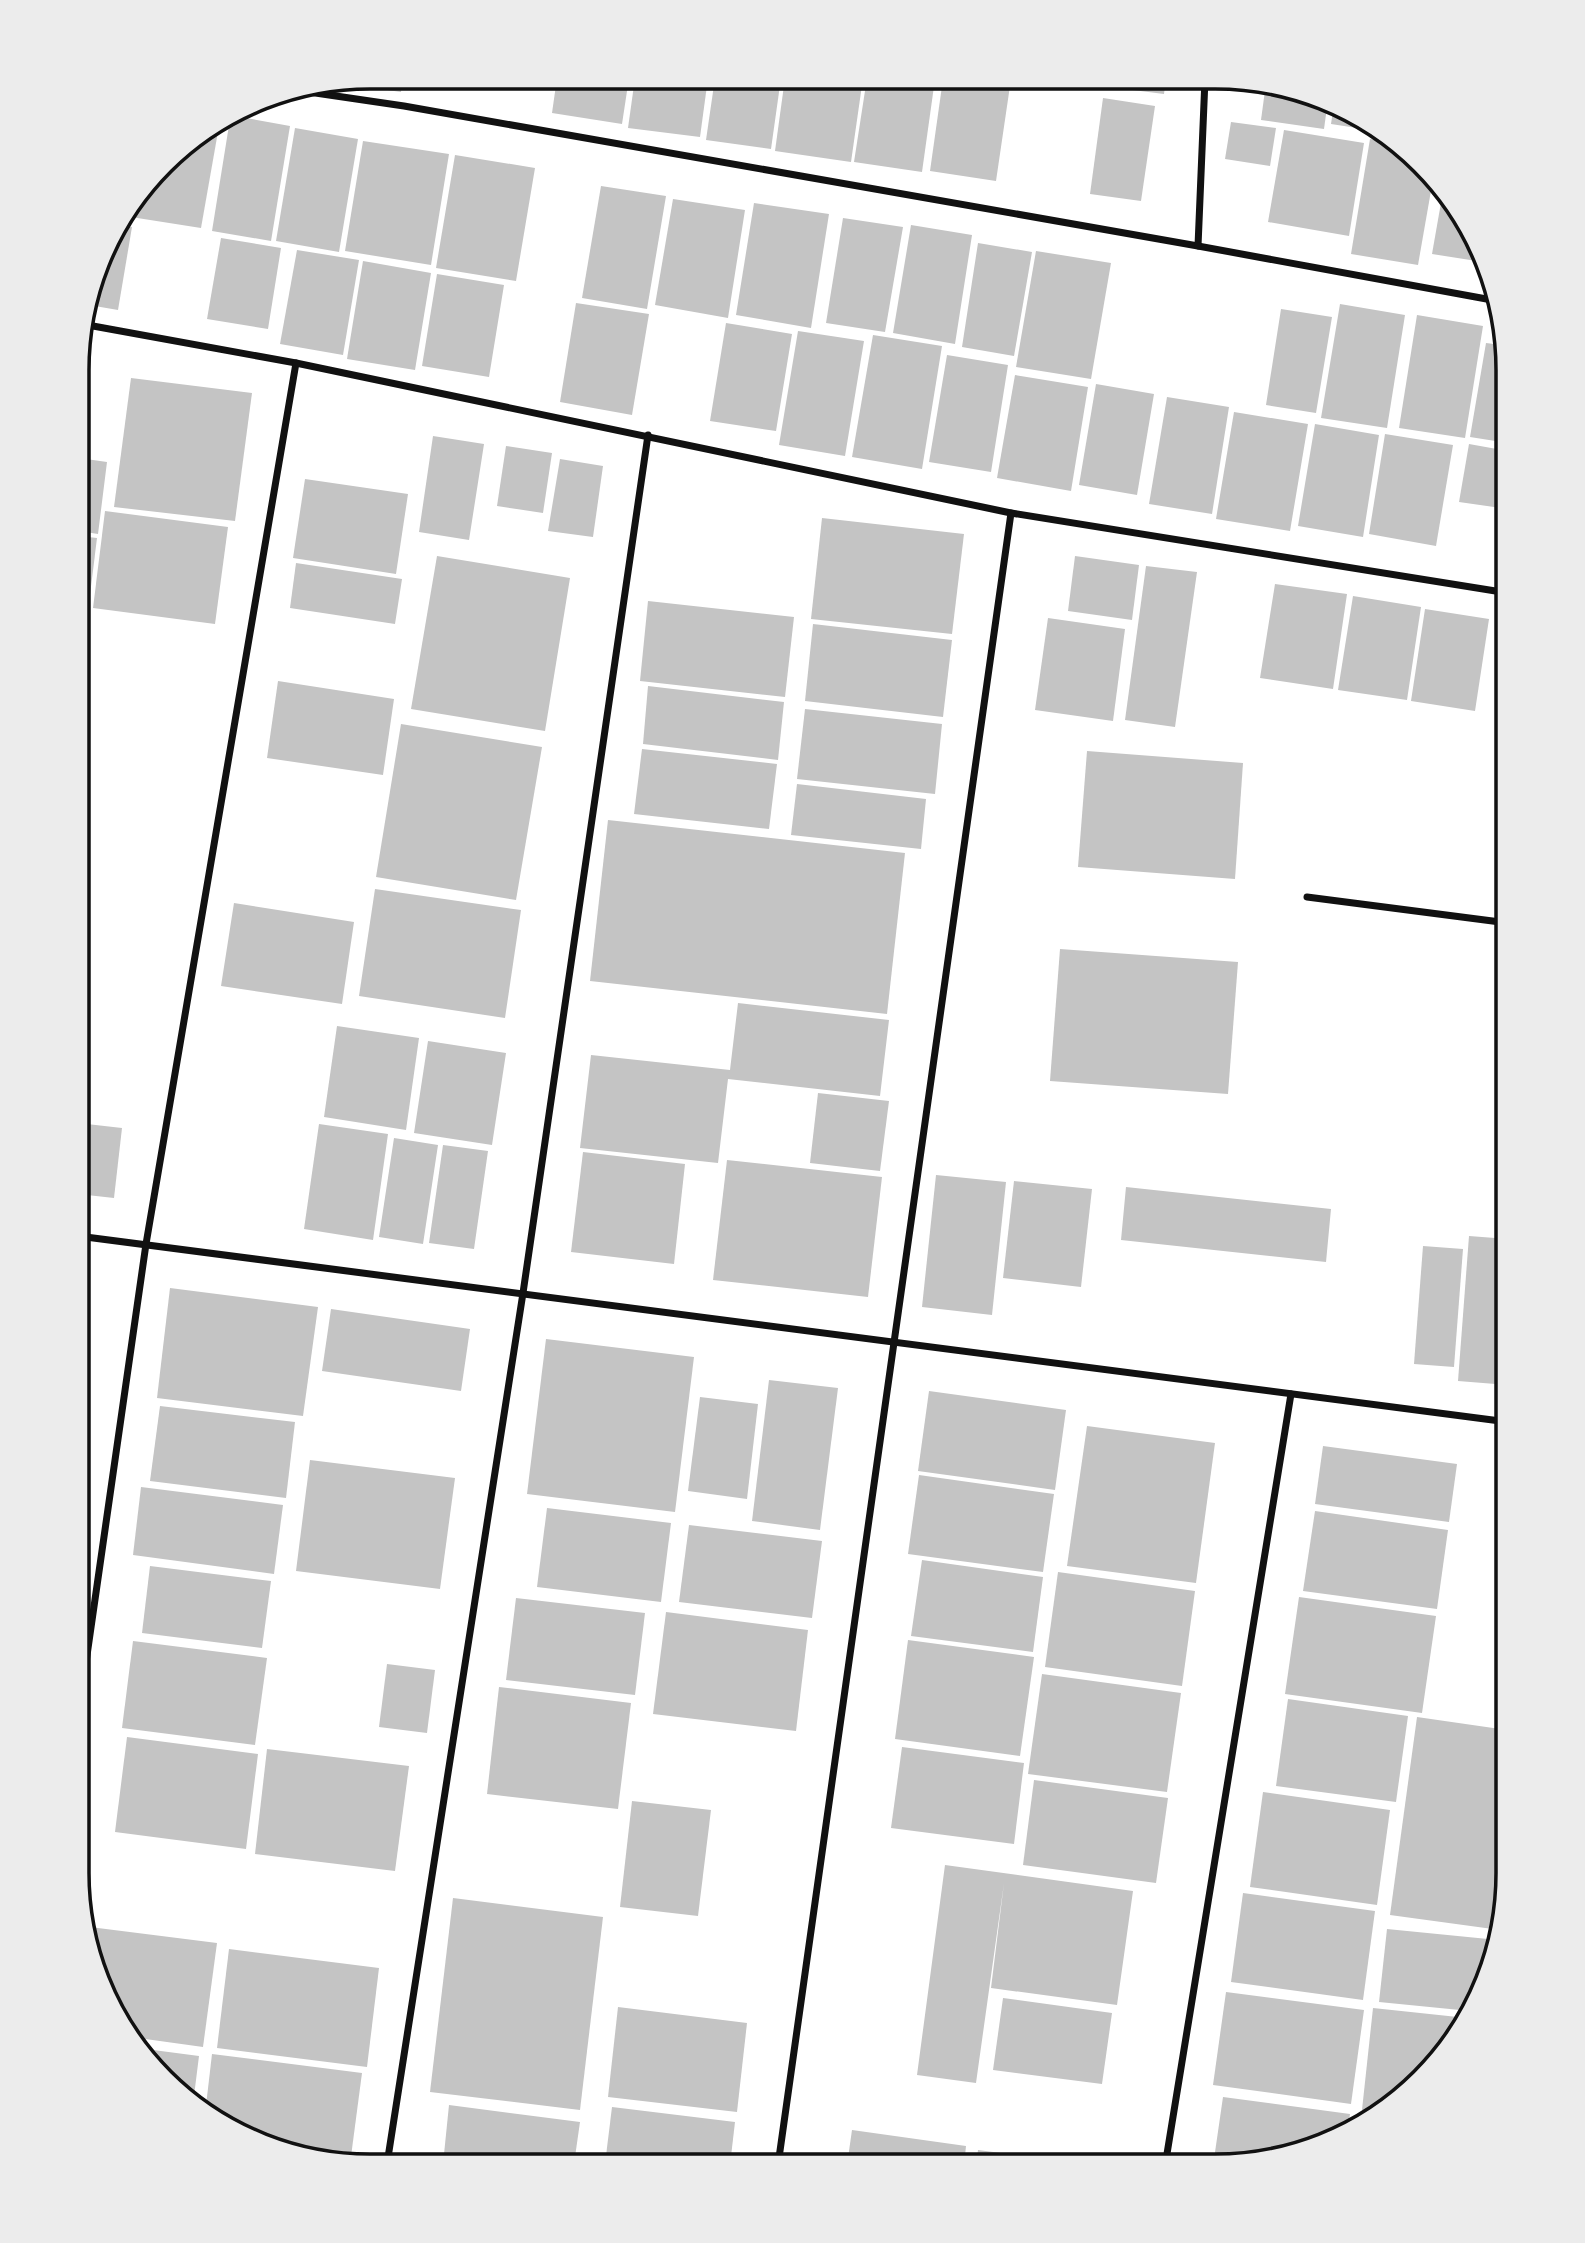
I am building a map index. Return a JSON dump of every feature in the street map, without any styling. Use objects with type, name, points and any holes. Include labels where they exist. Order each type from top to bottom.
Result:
[{"type":"street","points":[[1198,246],[1205,89]]},
{"type":"street","points":[[322,94],[404,106],[1486,299]]},
{"type":"street","points":[[93,326],[296,363],[1011,513],[1496,591]]},
{"type":"street","points":[[89,1641],[146,1244],[296,363]]},
{"type":"street","points":[[389,2154],[523,1293],[648,435]]},
{"type":"street","points":[[780,2154],[1011,513]]},
{"type":"street","points":[[1307,897],[1496,921]]},
{"type":"street","points":[[89,1237],[1496,1420]]},
{"type":"street","points":[[1167,2154],[1291,1394]]},
{"type":"building","points":[[380,89],[401,89],[401,92]]},
{"type":"building","points":[[555,89],[627,89],[622,124],[552,113]]},
{"type":"building","points":[[633,89],[707,89],[700,137],[628,128]]},
{"type":"building","points":[[713,89],[779,89],[771,149],[706,140]]},
{"type":"building","points":[[783,89],[861,89],[851,162],[775,151]]},
{"type":"building","points":[[865,89],[934,89],[922,172],[854,162]]},
{"type":"building","points":[[942,89],[1010,89],[996,181],[930,171]]},
{"type":"building","points":[[1125,89],[1165,89],[1164,94]]},
{"type":"building","points":[[1264,94],[1305,104],[1326,113],[1324,129],[1261,120]]},
{"type":"building","points":[[1103,98],[1155,106],[1141,201],[1090,194]]},
{"type":"building","points":[[1332,115],[1356,128],[1331,124]]},
{"type":"building","points":[[246,118],[290,126],[271,241],[212,231],[229,128]]},
{"type":"building","points":[[1231,122],[1276,128],[1270,166],[1225,159]]},
{"type":"building","points":[[295,128],[358,139],[339,252],[276,241]]},
{"type":"building","points":[[1284,130],[1364,143],[1349,236],[1268,222]]},
{"type":"building","points":[[217,135],[201,228],[135,218],[159,185],[185,159]]},
{"type":"building","points":[[1370,139],[1375,140],[1400,159],[1431,191],[1418,265],[1351,254]]},
{"type":"building","points":[[363,141],[449,154],[431,265],[345,251]]},
{"type":"building","points":[[455,155],[535,168],[516,281],[436,268]]},
{"type":"building","points":[[601,186],[666,196],[647,309],[582,298]]},
{"type":"building","points":[[673,199],[745,210],[728,318],[655,305]]},
{"type":"building","points":[[754,203],[829,214],[811,328],[736,315]]},
{"type":"building","points":[[1441,203],[1473,260],[1432,254]]},
{"type":"building","points":[[843,218],[903,227],[885,332],[826,323]]},
{"type":"building","points":[[911,225],[972,235],[955,344],[893,333]]},
{"type":"building","points":[[129,227],[132,227],[118,310],[97,306],[104,280],[118,246]]},
{"type":"building","points":[[221,238],[281,248],[268,329],[207,319]]},
{"type":"building","points":[[978,243],[1032,252],[1014,356],[962,347]]},
{"type":"building","points":[[297,250],[359,260],[343,355],[280,344]]},
{"type":"building","points":[[1036,251],[1111,263],[1091,379],[1016,367]]},
{"type":"building","points":[[363,261],[431,273],[415,370],[347,359]]},
{"type":"building","points":[[437,274],[504,285],[489,377],[422,366]]},
{"type":"building","points":[[576,303],[649,314],[632,415],[560,402]]},
{"type":"building","points":[[1340,304],[1405,315],[1387,428],[1321,418]]},
{"type":"building","points":[[1281,309],[1332,317],[1316,413],[1266,405]]},
{"type":"building","points":[[1417,315],[1483,326],[1465,438],[1399,428]]},
{"type":"building","points":[[726,323],[792,334],[776,431],[710,421]]},
{"type":"building","points":[[798,331],[864,341],[845,456],[779,445]]},
{"type":"building","points":[[873,335],[942,346],[922,469],[852,457]]},
{"type":"building","points":[[1486,343],[1494,344],[1496,441],[1470,437]]},
{"type":"building","points":[[947,355],[1008,365],[991,472],[929,462]]},
{"type":"building","points":[[1015,375],[1088,387],[1071,491],[997,478]]},
{"type":"building","points":[[131,378],[252,393],[235,521],[114,507]]},
{"type":"building","points":[[1096,384],[1154,394],[1137,495],[1079,485]]},
{"type":"building","points":[[1167,397],[1229,407],[1212,514],[1149,504]]},
{"type":"building","points":[[1234,412],[1308,424],[1290,531],[1216,519]]},
{"type":"building","points":[[1315,424],[1379,435],[1363,537],[1298,526]]},
{"type":"building","points":[[1385,434],[1453,445],[1436,546],[1369,534]]},
{"type":"building","points":[[433,436],[484,444],[469,540],[419,532]]},
{"type":"building","points":[[1469,444],[1496,449],[1496,507],[1459,502]]},
{"type":"building","points":[[506,446],[552,453],[543,513],[497,506]]},
{"type":"building","points":[[89,459],[107,462],[98,534],[89,533]]},
{"type":"building","points":[[560,459],[603,466],[593,537],[548,531]]},
{"type":"building","points":[[305,479],[408,494],[396,574],[293,558]]},
{"type":"building","points":[[105,511],[228,527],[215,624],[93,608]]},
{"type":"building","points":[[822,518],[964,534],[952,634],[811,619]]},
{"type":"building","points":[[89,537],[97,538],[89,603]]},
{"type":"building","points":[[437,556],[570,578],[545,731],[411,709]]},
{"type":"building","points":[[1075,556],[1139,565],[1132,620],[1068,611]]},
{"type":"building","points":[[296,563],[402,579],[395,624],[290,608]]},
{"type":"building","points":[[1146,566],[1197,572],[1175,727],[1125,720]]},
{"type":"building","points":[[1275,584],[1347,594],[1333,689],[1260,678]]},
{"type":"building","points":[[1353,596],[1421,607],[1407,700],[1338,690]]},
{"type":"building","points":[[648,601],[794,617],[785,697],[640,681]]},
{"type":"building","points":[[1425,609],[1489,619],[1475,711],[1411,701]]},
{"type":"building","points":[[1048,618],[1125,629],[1113,721],[1035,710]]},
{"type":"building","points":[[813,624],[952,640],[943,717],[805,701]]},
{"type":"building","points":[[278,681],[394,699],[383,775],[267,758]]},
{"type":"building","points":[[648,686],[784,702],[778,760],[643,744]]},
{"type":"building","points":[[805,709],[942,724],[935,794],[797,779]]},
{"type":"building","points":[[401,724],[542,747],[516,900],[376,877]]},
{"type":"building","points":[[642,749],[777,764],[769,829],[634,814]]},
{"type":"building","points":[[1087,751],[1243,763],[1235,879],[1078,867]]},
{"type":"building","points":[[797,784],[926,799],[921,849],[791,835]]},
{"type":"building","points":[[608,820],[905,853],[887,1014],[590,981]]},
{"type":"building","points":[[375,889],[521,910],[505,1018],[359,996]]},
{"type":"building","points":[[234,903],[354,922],[342,1004],[221,986]]},
{"type":"building","points":[[1060,949],[1238,962],[1228,1094],[1050,1081]]},
{"type":"building","points":[[738,1003],[889,1020],[880,1096],[728,1079],[718,1163],[580,1148],[591,1055],[730,1070]]},
{"type":"building","points":[[337,1026],[419,1038],[406,1130],[324,1117]]},
{"type":"building","points":[[428,1041],[506,1053],[492,1145],[414,1133]]},
{"type":"building","points":[[818,1093],[889,1101],[880,1171],[810,1163]]},
{"type":"building","points":[[89,1124],[122,1128],[114,1198],[89,1195]]},
{"type":"building","points":[[319,1124],[388,1134],[373,1240],[304,1229]]},
{"type":"building","points":[[394,1138],[438,1145],[423,1244],[379,1237]]},
{"type":"building","points":[[443,1145],[488,1151],[474,1249],[429,1243]]},
{"type":"building","points":[[583,1152],[685,1164],[674,1264],[571,1252]]},
{"type":"building","points":[[727,1160],[882,1177],[868,1297],[713,1280]]},
{"type":"building","points":[[936,1175],[1006,1182],[992,1315],[922,1307]]},
{"type":"building","points":[[1014,1181],[1092,1189],[1081,1287],[1003,1278]]},
{"type":"building","points":[[1126,1187],[1331,1209],[1326,1262],[1121,1240]]},
{"type":"building","points":[[1469,1236],[1496,1238],[1496,1384],[1458,1381]]},
{"type":"building","points":[[1423,1246],[1463,1249],[1454,1367],[1414,1364]]},
{"type":"building","points":[[170,1288],[318,1307],[303,1416],[157,1398]]},
{"type":"building","points":[[331,1309],[470,1329],[461,1391],[322,1371]]},
{"type":"building","points":[[546,1339],[694,1357],[675,1512],[527,1494]]},
{"type":"building","points":[[769,1380],[838,1388],[820,1530],[752,1521]]},
{"type":"building","points":[[929,1391],[1066,1410],[1055,1490],[918,1471]]},
{"type":"building","points":[[700,1397],[758,1404],[747,1499],[688,1491]]},
{"type":"building","points":[[160,1406],[295,1422],[286,1498],[150,1481]]},
{"type":"building","points":[[1087,1426],[1215,1443],[1196,1583],[1067,1566]]},
{"type":"building","points":[[1323,1446],[1457,1464],[1449,1522],[1315,1504]]},
{"type":"building","points":[[310,1460],[455,1478],[440,1589],[296,1571]]},
{"type":"building","points":[[919,1475],[1054,1494],[1043,1572],[908,1554]]},
{"type":"building","points":[[141,1487],[283,1505],[274,1574],[133,1555]]},
{"type":"building","points":[[547,1508],[671,1523],[661,1602],[537,1587]]},
{"type":"building","points":[[1315,1511],[1448,1530],[1437,1609],[1303,1591]]},
{"type":"building","points":[[689,1525],[822,1541],[812,1618],[679,1602]]},
{"type":"building","points":[[922,1560],[1043,1577],[1033,1652],[911,1636]]},
{"type":"building","points":[[150,1566],[271,1581],[262,1648],[142,1633]]},
{"type":"building","points":[[1058,1572],[1195,1591],[1182,1686],[1045,1667]]},
{"type":"building","points":[[1299,1597],[1436,1616],[1422,1713],[1285,1694]]},
{"type":"building","points":[[516,1598],[645,1613],[635,1695],[506,1680]]},
{"type":"building","points":[[666,1612],[808,1630],[796,1731],[653,1714]]},
{"type":"building","points":[[908,1640],[1034,1657],[1020,1756],[895,1739]]},
{"type":"building","points":[[133,1641],[267,1658],[255,1745],[122,1728]]},
{"type":"building","points":[[387,1664],[435,1670],[427,1733],[379,1727]]},
{"type":"building","points":[[1042,1674],[1181,1693],[1167,1792],[1028,1774]]},
{"type":"building","points":[[499,1687],[631,1703],[618,1809],[487,1794]]},
{"type":"building","points":[[1288,1699],[1408,1716],[1396,1802],[1276,1786]]},
{"type":"building","points":[[1417,1717],[1496,1728],[1496,1872],[1490,1929],[1390,1915]]},
{"type":"building","points":[[127,1737],[258,1754],[246,1849],[115,1832]]},
{"type":"building","points":[[902,1747],[1024,1763],[1014,1844],[891,1828]]},
{"type":"building","points":[[267,1749],[409,1766],[395,1871],[255,1854]]},
{"type":"building","points":[[1034,1780],[1168,1798],[1156,1883],[1023,1865]]},
{"type":"building","points":[[1263,1792],[1390,1810],[1377,1905],[1250,1887]]},
{"type":"building","points":[[632,1801],[711,1810],[698,1916],[620,1907]]},
{"type":"building","points":[[945,1865],[1133,1891],[1117,2005],[991,1988],[1004,1883],[976,2083],[917,2075]]},
{"type":"building","points":[[1243,1893],[1375,1911],[1363,2000],[1231,1982]]},
{"type":"building","points":[[453,1898],[603,1917],[580,2110],[430,2092]]},
{"type":"building","points":[[95,1928],[217,1943],[203,2047],[143,2039],[118,1997],[104,1963]]},
{"type":"building","points":[[1387,1929],[1487,1939],[1481,1963],[1460,2010],[1379,2002]]},
{"type":"building","points":[[229,1949],[379,1968],[367,2067],[217,2048]]},
{"type":"building","points":[[1226,1992],[1364,2010],[1351,2104],[1213,2085]]},
{"type":"building","points":[[1003,1998],[1112,2013],[1102,2084],[993,2070]]},
{"type":"building","points":[[618,2007],[747,2023],[737,2112],[608,2097]]},
{"type":"building","points":[[1373,2008],[1456,2017],[1438,2044],[1400,2084],[1362,2110]]},
{"type":"building","points":[[152,2050],[199,2056],[194,2092]]},
{"type":"building","points":[[212,2054],[362,2073],[351,2153],[280,2139],[246,2125],[207,2101]]},
{"type":"building","points":[[1223,2097],[1350,2114],[1349,2119],[1339,2125],[1305,2139],[1251,2151],[1215,2154]]},
{"type":"building","points":[[449,2105],[580,2122],[575,2154],[444,2154]]},
{"type":"building","points":[[612,2107],[735,2122],[731,2154],[606,2154]]},
{"type":"building","points":[[852,2130],[966,2146],[965,2154],[849,2154]]},
{"type":"building","points":[[978,2150],[1008,2154],[977,2154]]}]
